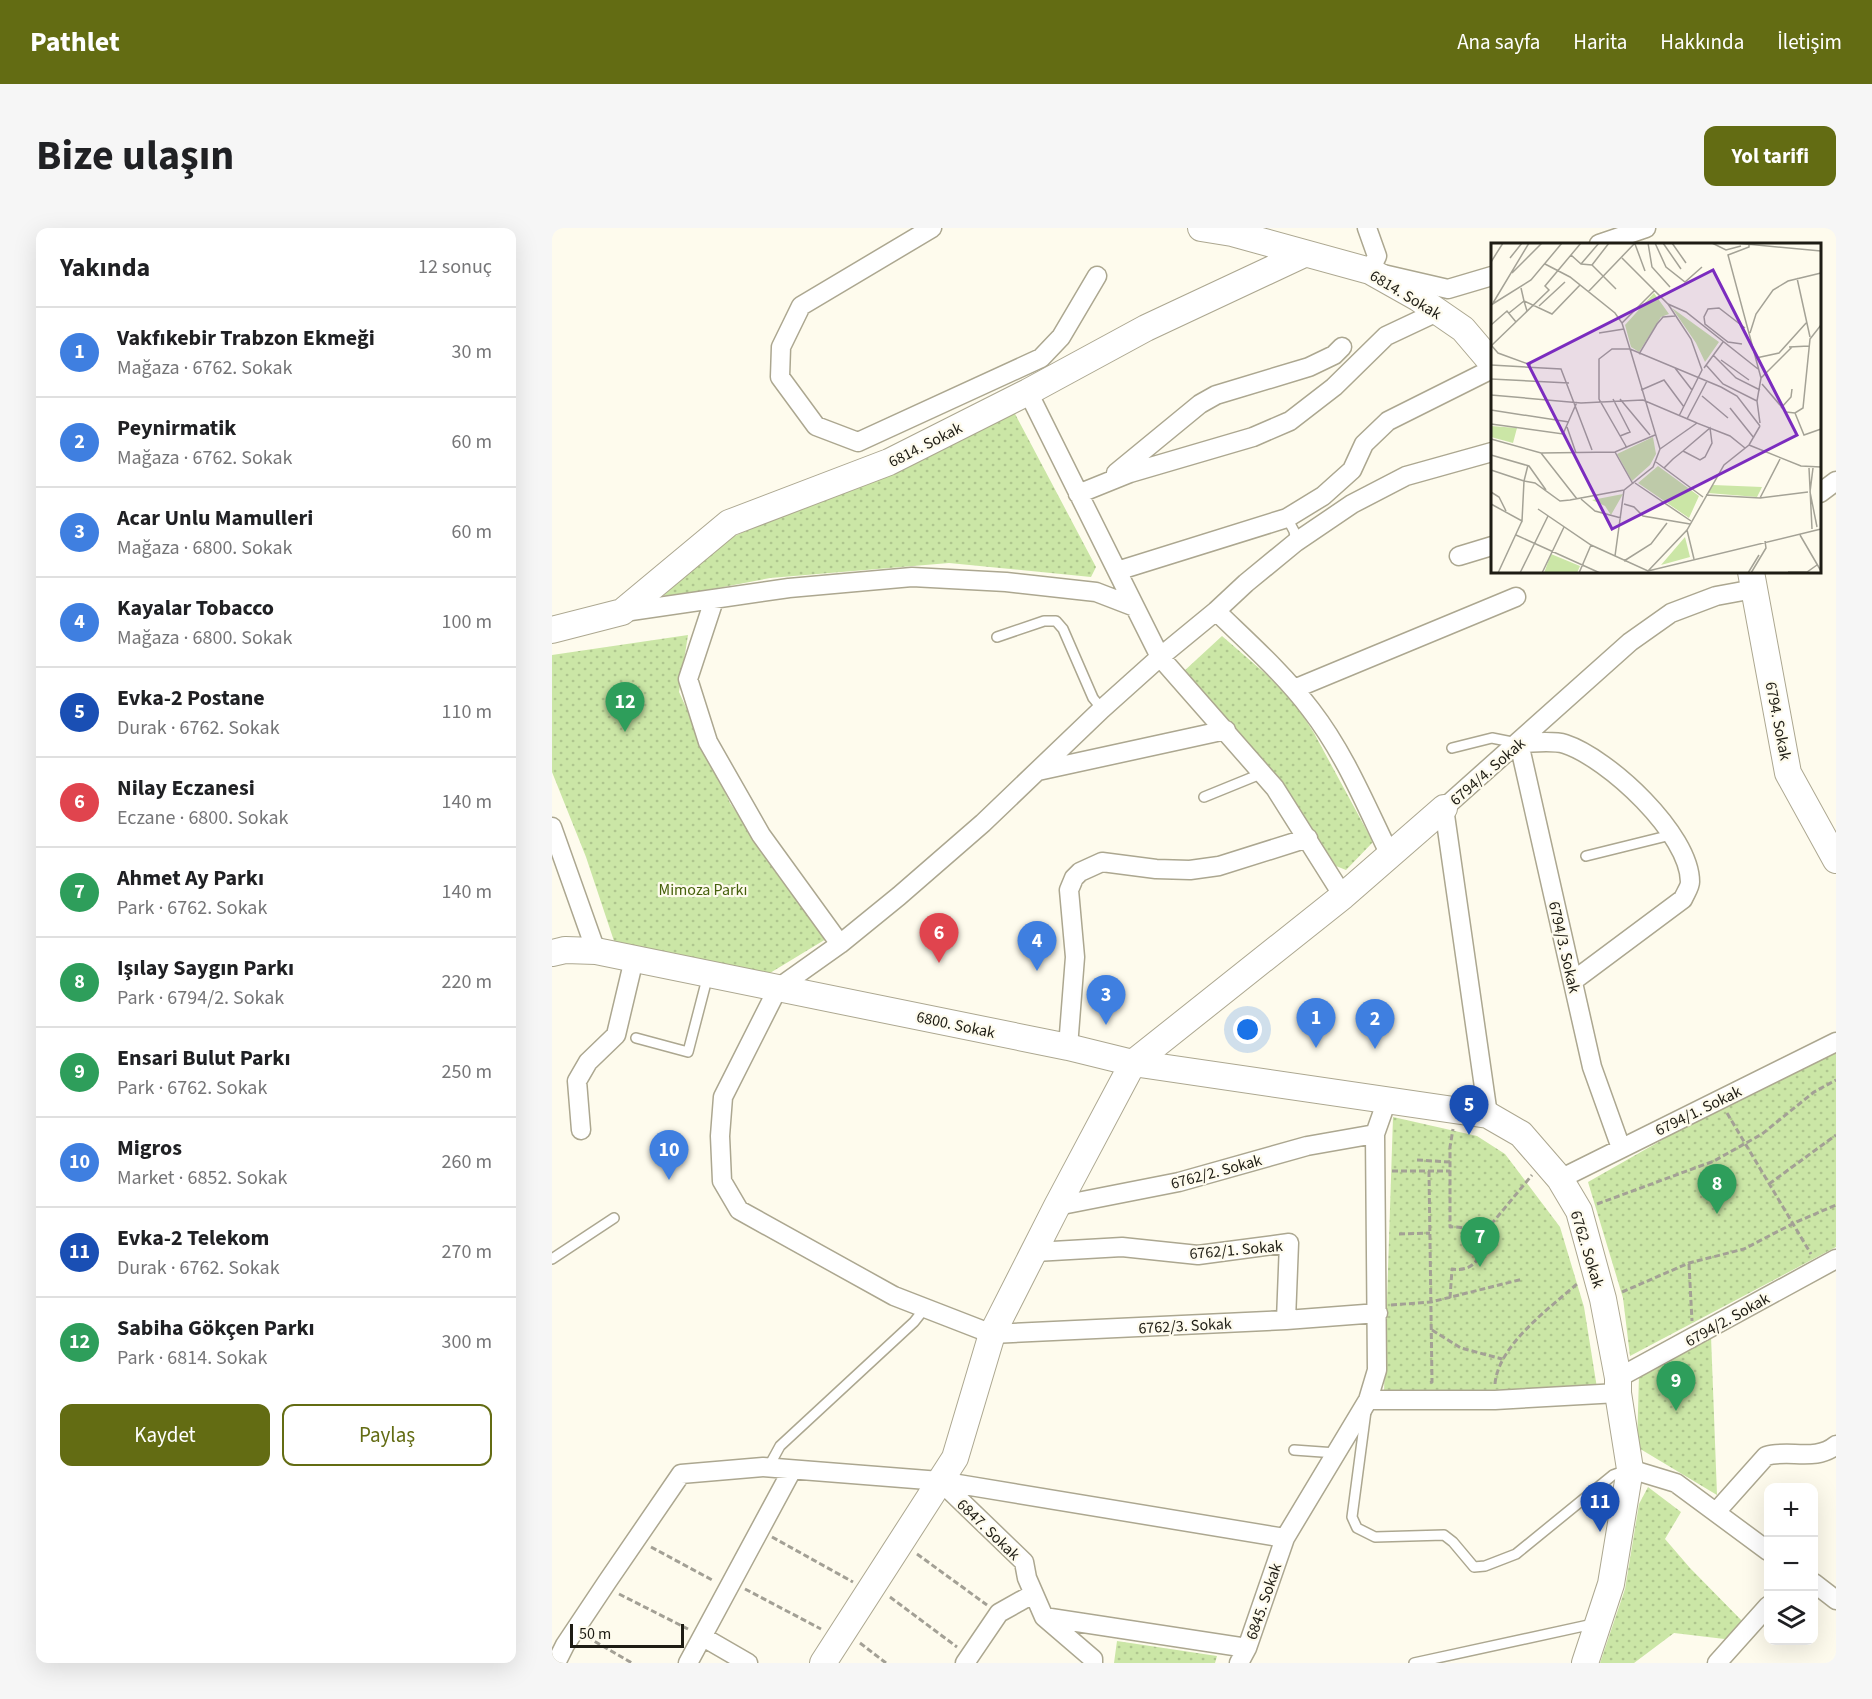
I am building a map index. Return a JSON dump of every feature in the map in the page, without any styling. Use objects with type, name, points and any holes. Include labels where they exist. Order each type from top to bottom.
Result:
[{"type":"street","points":[[932,228],[801,306],[781,347],[780,377],[816,426],[858,442],[1041,358],[1061,337],[1096,276]]},
{"type":"street","name":"6814. Sokak","points":[[1201,228],[1232,230],[1304,254],[1370,271],[1418,298],[1463,330],[1491,362]]},
{"type":"street","points":[[1367,228],[1377,256],[1370,271],[1448,289],[1491,276]]},
{"type":"street","points":[[1601,243],[1617,233],[1646,228]]},
{"type":"street","name":"6814. Sokak","points":[[552,630],[622,612],[729,523],[889,462],[1028,392],[1146,328],[1304,254]]},
{"type":"street","points":[[1078,494],[1130,472],[1252,438],[1290,420],[1334,387],[1386,336],[1437,312]]},
{"type":"street","points":[[1103,484],[1200,404],[1216,395],[1309,367],[1334,355],[1342,347]]},
{"type":"street","points":[[1117,571],[1287,518],[1323,496],[1352,470],[1364,444],[1388,421],[1491,370]]},
{"type":"street","points":[[1028,392],[1160,657],[1275,788],[1343,896]]},
{"type":"street","points":[[992,1334],[884,1290],[739,1210],[722,1181],[720,1136],[723,1097],[778,988],[840,944],[975,830],[1102,709],[1296,542],[1352,504],[1406,476],[1491,452]]},
{"type":"street","points":[[1821,492],[1836,480]]},
{"type":"street","points":[[1459,556],[1491,546]]},
{"type":"street","points":[[622,612],[789,588],[912,577],[1006,582],[1096,592],[1135,607]]},
{"type":"street","name":"6794/4. Sokak","points":[[1488,1114],[1444,808],[1630,642],[1671,613],[1752,580]]},
{"type":"street","name":"6794. Sokak","points":[[1752,580],[1788,773],[1836,860]]},
{"type":"street","points":[[1294,689],[1516,597]]},
{"type":"street","points":[[714,600],[688,680],[708,742],[761,835],[840,944]]},
{"type":"street","points":[[1216,611],[1294,689],[1313,712],[1338,750],[1390,855]]},
{"type":"street","points":[[1038,771],[1226,730]]},
{"type":"street","points":[[1519,743],[1563,744],[1586,754],[1614,773],[1632,788],[1671,835],[1685,861],[1690,884],[1683,899],[1573,981]]},
{"type":"street","name":"6794/3. Sokak","points":[[1519,743],[1592,1067],[1621,1148]]},
{"type":"street","points":[[823,1663],[955,1458],[992,1334],[1133,1063],[1343,896],[1444,808]]},
{"type":"street","points":[[552,827],[596,951]]},
{"type":"street","points":[[1068,1047],[1075,957],[1069,890],[1074,878],[1080,872],[1102,862],[1156,869],[1190,870],[1219,866],[1308,838]]},
{"type":"street","name":"6800. Sokak","points":[[552,953],[565,950],[596,951],[1068,1047],[1133,1063]]},
{"type":"street","points":[[581,1130],[577,1081],[588,1062],[616,1035],[634,960]]},
{"type":"street","name":"6794/1. Sokak","points":[[1552,1170],[1621,1148],[1836,1041]]},
{"type":"street","name":"6762. Sokak","points":[[1133,1063],[1488,1114],[1521,1134],[1552,1170],[1579,1211],[1604,1299],[1630,1469],[1611,1584],[1585,1663]]},
{"type":"street","name":"6845. Sokak","points":[[1243,1656],[1285,1538],[1368,1400],[1377,1370],[1375,1134],[1387,1100]]},
{"type":"street","name":"6762/2. Sokak","points":[[1057,1206],[1179,1182],[1307,1146],[1375,1134]]},
{"type":"street","name":"6762/1. Sokak","points":[[1035,1252],[1122,1247],[1198,1255],[1289,1243],[1286,1320]]},
{"type":"street","name":"6794/2. Sokak","points":[[1618,1386],[1692,1337],[1836,1259]]},
{"type":"street","name":"6762/3. Sokak","points":[[992,1334],[1286,1320],[1378,1310]]},
{"type":"street","points":[[1368,1400],[1495,1401],[1618,1386]]},
{"type":"street","points":[[1716,1512],[1766,1456],[1776,1453],[1810,1455],[1829,1451],[1836,1445]]},
{"type":"street","points":[[556,1663],[564,1642],[681,1474],[768,1468],[940,1481],[1285,1538]]},
{"type":"street","points":[[1630,1469],[1676,1483],[1764,1548]]},
{"type":"street","points":[[688,1663],[792,1470]]},
{"type":"street","name":"6847. Sokak","points":[[940,1481],[1024,1562],[1027,1578],[1044,1617],[1094,1659],[1093,1663]]},
{"type":"street","points":[[1818,1586],[1836,1600]]},
{"type":"street","points":[[968,1660],[999,1614],[1033,1594]]},
{"type":"street","points":[[1718,1663],[1764,1611]]},
{"type":"street","points":[[1044,1617],[1243,1656]]},
{"type":"street","points":[[703,1637],[748,1663]]},
{"type":"lane","points":[[1287,518],[1294,531],[1296,542]]},
{"type":"lane","points":[[997,637],[1044,621],[1056,621],[1064,628],[1093,698],[1102,709]]},
{"type":"lane","points":[[1452,748],[1492,738],[1519,743]]},
{"type":"lane","points":[[1204,797],[1263,773]]},
{"type":"lane","points":[[1586,856],[1671,835]]},
{"type":"lane","points":[[636,1038],[688,1052],[708,975]]},
{"type":"lane","points":[[552,1259],[614,1218]]},
{"type":"lane","points":[[768,1468],[780,1446],[914,1322],[925,1308]]},
{"type":"lane","points":[[1368,1400],[1352,1517],[1358,1528],[1375,1537],[1444,1535],[1474,1567],[1485,1566],[1516,1554],[1613,1475],[1630,1469]]},
{"type":"lane","points":[[1294,1450],[1337,1453]]},
{"type":"lane","points":[[1414,1663],[1599,1623]]},
{"type":"path","points":[[1579,1211],[1714,1161],[1762,1134],[1814,1092],[1836,1080]]},
{"type":"path","points":[[1719,1100],[1819,1268]]},
{"type":"path","points":[[1450,1298],[1452,1269],[1463,1271],[1472,1266],[1479,1256],[1480,1244],[1477,1236],[1470,1229],[1450,1227],[1450,1148],[1456,1110]]},
{"type":"path","points":[[1769,1184],[1836,1135]]},
{"type":"path","points":[[1417,1160],[1450,1162]]},
{"type":"path","points":[[1477,1236],[1552,1170]]},
{"type":"path","points":[[1375,1171],[1450,1171]]},
{"type":"path","points":[[1421,1400],[1420,1384],[1432,1382],[1429,1171]]},
{"type":"path","points":[[1604,1299],[1689,1263],[1744,1250],[1794,1223],[1836,1205]]},
{"type":"path","points":[[1399,1234],[1430,1233]]},
{"type":"path","points":[[1689,1263],[1692,1337]]},
{"type":"path","points":[[1495,1401],[1495,1381],[1502,1359],[1511,1345],[1594,1267]]},
{"type":"path","points":[[1378,1310],[1450,1298],[1523,1279]]},
{"type":"path","points":[[1432,1330],[1461,1348],[1502,1359]]},
{"type":"path","points":[[760,1530],[872,1588],[968,1660]]},
{"type":"path","points":[[636,1539],[842,1635],[886,1663]]},
{"type":"path","points":[[901,1543],[999,1614]]},
{"type":"path","points":[[604,1586],[703,1637]]},
{"type":"path","points":[[564,1642],[632,1663]]},
{"type":"green space","points":[[1013,410],[1096,567],[1091,577],[949,563],[770,578],[660,599],[698,563],[728,539]]},
{"type":"green space","name":"Mimoza Parkı","points":[[688,635],[679,692],[730,803],[826,939],[770,973],[615,944],[586,857],[552,772],[552,655]]},
{"type":"green space","points":[[1222,636],[1267,675],[1296,705],[1314,733],[1373,842],[1346,870],[1336,866],[1282,783],[1183,672]]},
{"type":"green space","points":[[1836,1053],[1836,1247],[1630,1356],[1623,1298],[1588,1182],[1699,1119]]},
{"type":"green space","points":[[1393,1117],[1477,1136],[1505,1154],[1560,1227],[1584,1307],[1597,1388],[1384,1392]]},
{"type":"green space","points":[[1711,1336],[1717,1495],[1637,1447],[1639,1375]]},
{"type":"green space","points":[[1648,1487],[1681,1512],[1665,1539],[1747,1626],[1733,1640],[1674,1633],[1634,1663],[1600,1663],[1625,1589],[1639,1504]]},
{"type":"green space","points":[[1117,1641],[1217,1656],[1215,1663],[1114,1663]]},
{"type":"place","name":"Sabiha Gökçen Parkı","points":[[625,732]]},
{"type":"place","name":"Nilay Eczanesi","points":[[939,963]]},
{"type":"place","name":"Kayalar Tobacco","points":[[1037,971]]},
{"type":"place","name":"Acar Unlu Mamulleri","points":[[1106,1025]]},
{"type":"place","name":"Vakfıkebir Trabzon Ekmeği","points":[[1316,1048]]},
{"type":"place","name":"Peynirmatik","points":[[1375,1049]]},
{"type":"place","name":"Evka-2 Postane","points":[[1469,1135]]},
{"type":"place","name":"Migros","points":[[669,1180]]},
{"type":"place","name":"Işılay Saygın Parkı","points":[[1717,1214]]},
{"type":"place","name":"Ahmet Ay Parkı","points":[[1480,1267]]},
{"type":"place","name":"Ensari Bulut Parkı","points":[[1676,1411]]},
{"type":"place","name":"Evka-2 Telekom","points":[[1600,1532]]}]
